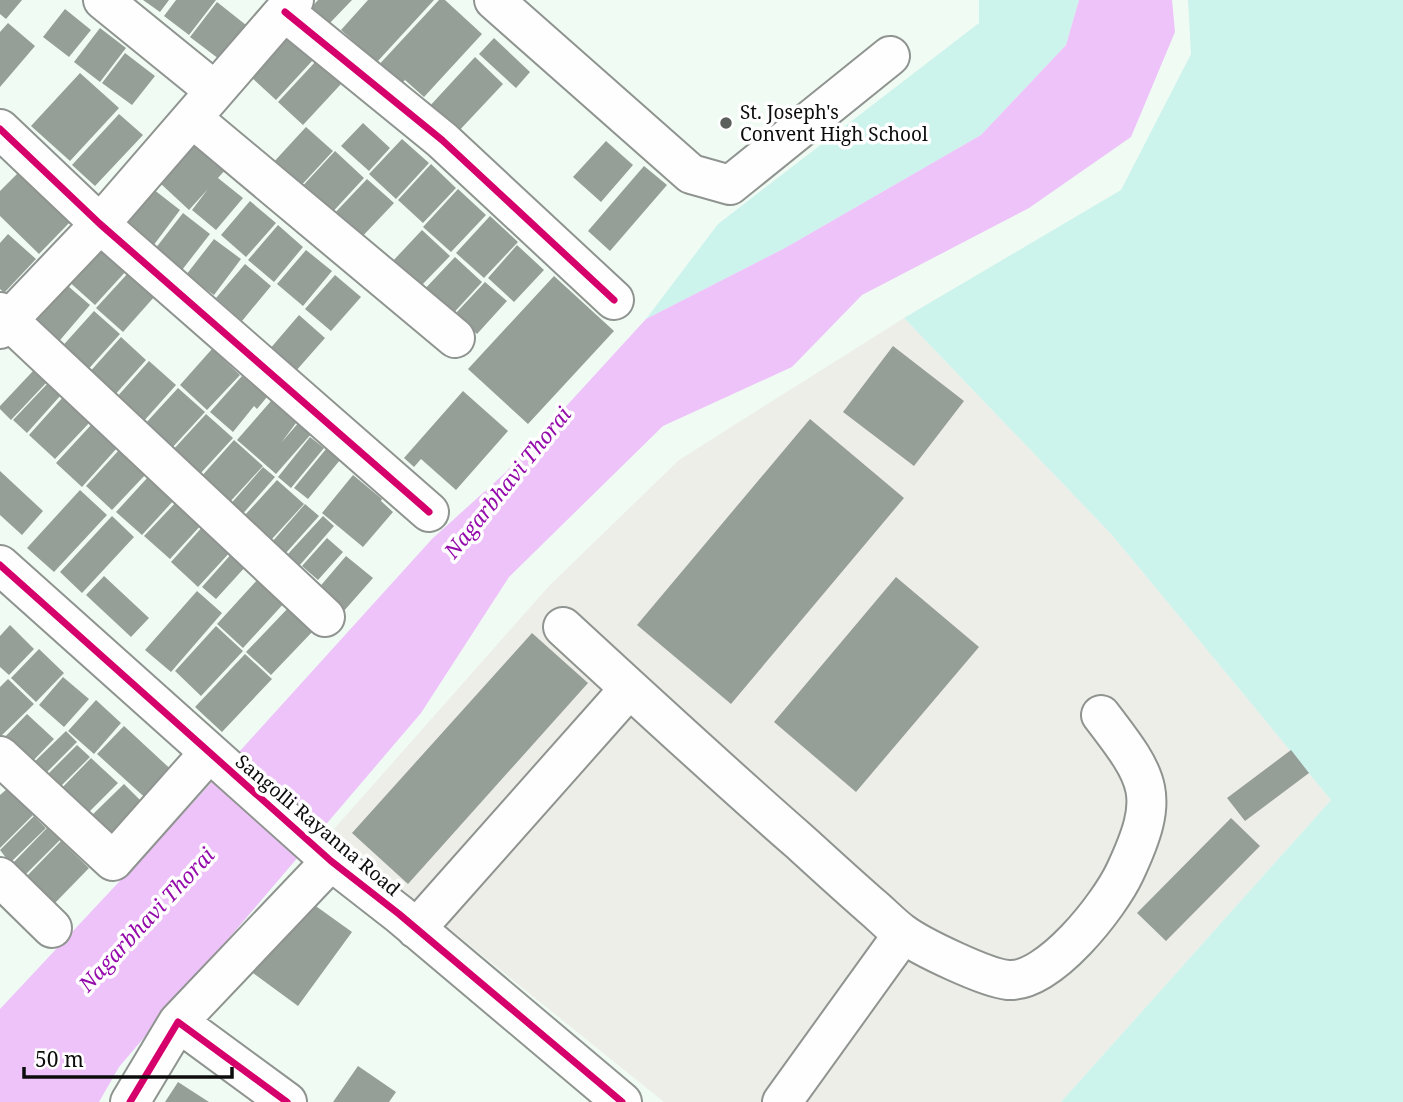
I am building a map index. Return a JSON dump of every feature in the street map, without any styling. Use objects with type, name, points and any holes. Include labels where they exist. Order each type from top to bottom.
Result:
[{"type":"street","points":[[103,0],[204,105],[455,338]]},
{"type":"street","points":[[494,0],[691,174],[730,185],[890,56]]},
{"type":"street","points":[[325,617],[3,320],[100,224],[289,6],[442,140],[614,300]]},
{"type":"street","points":[[0,130],[100,224],[429,512]]},
{"type":"street","name":"Sangolli Rayanna Road","points":[[0,565],[323,854],[622,1102]]},
{"type":"street","points":[[563,627],[903,934],[968,966],[1008,980],[1029,977],[1044,969],[1094,920],[1122,878],[1138,845],[1146,817],[1147,788],[1136,761],[1101,715]]},
{"type":"street","points":[[416,929],[629,689]]},
{"type":"street","points":[[0,756],[113,861],[214,758]]},
{"type":"street","points":[[130,1102],[178,1022],[323,854]]},
{"type":"street","points":[[0,877],[52,928]]},
{"type":"street","points":[[782,1102],[903,934]]},
{"type":"street","points":[[178,1022],[288,1102]]},
{"type":"shaded area","points":[[979,0],[1079,0],[1066,45],[981,135],[785,248],[646,319],[718,224],[979,23]]},
{"type":"shaded area","points":[[1188,0],[1403,0],[1403,1102],[1061,1102],[1331,800],[1112,535],[904,318],[1121,190],[1191,54]]},
{"type":"shaded area","points":[[904,318],[1112,535],[1331,800],[1061,1102],[664,1102],[406,894],[334,829],[549,586],[679,460]]},
{"type":"water","name":"Nagarbhavi Thorai","points":[[1079,0],[1172,0],[1175,32],[1131,137],[1029,208],[862,295],[792,367],[663,426],[509,577],[421,713],[119,1067],[99,1102],[0,1102],[0,1009],[190,806],[432,539],[505,473],[646,319],[785,248],[981,135],[1066,45]]},
{"type":"building","points":[[0,0],[22,0],[6,19],[0,14]]},
{"type":"building","points":[[143,0],[169,0],[160,12]]},
{"type":"building","points":[[176,0],[216,0],[189,35],[164,16]]},
{"type":"building","points":[[318,0],[352,0],[327,26],[309,10]]},
{"type":"building","points":[[368,0],[434,0],[377,62],[341,30]]},
{"type":"building","points":[[439,0],[445,0],[482,34],[424,97],[405,80],[396,89],[375,69]]},
{"type":"building","points":[[217,2],[246,25],[219,59],[190,37]]},
{"type":"building","points":[[65,9],[91,30],[69,57],[43,37]]},
{"type":"building","points":[[8,23],[35,46],[0,87],[0,32]]},
{"type":"building","points":[[100,28],[126,48],[100,82],[74,62]]},
{"type":"building","points":[[287,36],[313,60],[276,100],[250,76]]},
{"type":"building","points":[[494,38],[530,72],[516,88],[479,54]]},
{"type":"building","points":[[125,53],[155,76],[132,105],[102,83]]},
{"type":"building","points":[[475,57],[503,84],[456,134],[428,108]]},
{"type":"building","points":[[316,61],[341,84],[303,125],[278,102]]},
{"type":"building","points":[[80,73],[119,108],[70,161],[31,126]]},
{"type":"building","points":[[119,114],[143,135],[95,186],[72,165]]},
{"type":"building","points":[[363,123],[390,148],[369,171],[341,146]]},
{"type":"building","points":[[306,127],[333,151],[297,190],[271,165]]},
{"type":"building","points":[[402,139],[429,163],[396,199],[369,174]]},
{"type":"building","points":[[606,141],[633,165],[601,202],[573,177]]},
{"type":"building","points":[[197,143],[226,169],[218,178],[243,198],[216,230],[192,210],[208,189],[189,210],[160,183]]},
{"type":"building","points":[[335,151],[364,178],[327,218],[298,191]]},
{"type":"building","points":[[431,164],[456,188],[423,223],[398,200]]},
{"type":"building","points":[[644,166],[667,185],[610,251],[588,231]]},
{"type":"building","points":[[20,171],[71,221],[39,254],[0,216],[0,191]]},
{"type":"building","points":[[367,179],[394,203],[358,241],[331,217]]},
{"type":"building","points":[[153,189],[180,210],[153,246],[126,225]]},
{"type":"building","points":[[458,189],[486,215],[451,252],[423,227]]},
{"type":"building","points":[[250,201],[276,223],[246,257],[221,235]]},
{"type":"building","points":[[183,213],[210,234],[182,270],[155,249]]},
{"type":"building","points":[[490,216],[518,242],[484,278],[456,253]]},
{"type":"building","points":[[278,225],[303,247],[274,282],[248,260]]},
{"type":"building","points":[[422,230],[450,256],[419,288],[391,263]]},
{"type":"building","points":[[8,234],[36,259],[4,293],[0,289],[0,243]]},
{"type":"building","points":[[214,239],[241,259],[214,295],[186,275]]},
{"type":"building","points":[[98,244],[127,270],[95,305],[66,279]]},
{"type":"building","points":[[517,245],[544,270],[514,302],[488,278]]},
{"type":"building","points":[[306,250],[332,271],[303,306],[277,284]]},
{"type":"building","points":[[455,257],[482,282],[449,318],[421,293]]},
{"type":"building","points":[[245,264],[271,286],[242,321],[216,298]]},
{"type":"building","points":[[129,272],[155,296],[123,332],[96,308]]},
{"type":"building","points":[[335,275],[361,297],[331,331],[305,309]]},
{"type":"building","points":[[554,276],[614,331],[528,424],[468,369]]},
{"type":"building","points":[[61,280],[90,305],[55,346],[26,321]]},
{"type":"building","points":[[485,282],[507,301],[477,334],[455,314]]},
{"type":"building","points":[[94,311],[120,334],[84,374],[58,351]]},
{"type":"building","points":[[299,315],[325,338],[295,372],[269,350]]},
{"type":"building","points":[[121,337],[146,360],[113,397],[87,375]]},
{"type":"building","points":[[893,346],[964,401],[914,466],[843,412]]},
{"type":"building","points":[[212,349],[240,375],[207,410],[180,385]]},
{"type":"building","points":[[149,361],[176,385],[143,422],[116,398]]},
{"type":"building","points":[[33,371],[46,383],[11,420],[0,406]]},
{"type":"building","points":[[242,376],[267,397],[257,409],[254,406],[233,432],[210,412]]},
{"type":"building","points":[[48,383],[61,395],[27,433],[13,420]]},
{"type":"building","points":[[178,388],[205,412],[171,449],[144,425]]},
{"type":"building","points":[[463,391],[508,431],[456,490],[421,459],[414,467],[404,458]]},
{"type":"building","points":[[64,396],[91,421],[55,459],[29,435]]},
{"type":"building","points":[[271,401],[296,423],[281,443],[300,421],[312,433],[276,474],[237,440]]},
{"type":"building","points":[[206,414],[233,438],[199,475],[172,451]]},
{"type":"building","points":[[810,419],[904,498],[731,704],[637,625]]},
{"type":"building","points":[[91,425],[117,448],[82,487],[56,463]]},
{"type":"building","points":[[310,437],[324,448],[291,488],[278,477]]},
{"type":"building","points":[[234,440],[263,466],[228,504],[200,478]]},
{"type":"building","points":[[326,449],[340,460],[308,499],[294,488]]},
{"type":"building","points":[[119,450],[146,474],[112,510],[86,486]]},
{"type":"building","points":[[263,467],[275,477],[240,517],[228,507]]},
{"type":"building","points":[[0,471],[43,511],[22,535],[0,515]]},
{"type":"building","points":[[353,475],[393,512],[363,547],[322,513]]},
{"type":"building","points":[[149,476],[175,499],[142,535],[116,512]]},
{"type":"building","points":[[277,480],[304,504],[272,539],[245,515]]},
{"type":"building","points":[[80,490],[107,515],[54,572],[27,548]]},
{"type":"building","points":[[178,500],[203,523],[170,559],[144,536]]},
{"type":"building","points":[[305,504],[319,516],[285,554],[272,542]]},
{"type":"building","points":[[112,516],[134,537],[82,593],[60,572]]},
{"type":"building","points":[[323,516],[334,526],[299,566],[287,555]]},
{"type":"building","points":[[204,525],[232,550],[198,587],[171,562]]},
{"type":"building","points":[[327,538],[343,552],[318,580],[302,566]]},
{"type":"building","points":[[233,552],[247,565],[216,599],[202,587]]},
{"type":"building","points":[[346,556],[373,578],[343,612],[317,590]]},
{"type":"building","points":[[104,576],[149,618],[131,637],[86,595]]},
{"type":"building","points":[[260,577],[286,601],[243,648],[217,624]]},
{"type":"building","points":[[896,577],[979,647],[856,792],[774,722]]},
{"type":"building","points":[[197,591],[222,613],[171,672],[145,650]]},
{"type":"building","points":[[290,606],[314,630],[271,675],[246,652]]},
{"type":"building","points":[[10,625],[34,649],[9,675],[0,667],[0,636]]},
{"type":"building","points":[[216,626],[243,651],[201,696],[175,671]]},
{"type":"building","points":[[532,633],[588,683],[408,884],[352,833]]},
{"type":"building","points":[[39,649],[64,673],[36,702],[11,678]]},
{"type":"building","points":[[245,654],[272,679],[222,732],[195,707]]},
{"type":"building","points":[[63,677],[89,699],[64,727],[39,705]]},
{"type":"building","points":[[8,679],[34,704],[0,737],[0,687]]},
{"type":"building","points":[[96,700],[121,723],[94,754],[68,731]]},
{"type":"building","points":[[27,714],[54,739],[29,765],[2,740]]},
{"type":"building","points":[[124,726],[177,775],[151,803],[97,754]]},
{"type":"building","points":[[66,731],[77,742],[42,777],[30,766]]},
{"type":"building","points":[[77,745],[90,757],[57,790],[44,778]]},
{"type":"building","points":[[1291,750],[1309,773],[1245,821],[1227,798]]},
{"type":"building","points":[[91,758],[118,783],[83,818],[57,793]]},
{"type":"building","points":[[124,784],[150,810],[113,846],[87,820]]},
{"type":"building","points":[[7,789],[33,815],[0,848],[0,795]]},
{"type":"building","points":[[34,816],[46,828],[10,863],[0,850]]},
{"type":"building","points":[[1231,818],[1260,846],[1166,941],[1137,913]]},
{"type":"building","points":[[47,828],[60,840],[25,875],[13,863]]},
{"type":"building","points":[[61,841],[89,868],[54,904],[26,877]]},
{"type":"building","points":[[306,899],[352,932],[298,1006],[253,973]]},
{"type":"building","points":[[358,1066],[396,1092],[389,1102],[333,1102]]},
{"type":"building","points":[[178,1082],[209,1102],[165,1102]]},
{"type":"cycle path","points":[[285,12],[442,140],[614,300]]},
{"type":"cycle path","points":[[0,129],[100,224],[429,512]]},
{"type":"cycle path","points":[[0,565],[331,861],[399,914],[622,1102]]},
{"type":"cycle path","points":[[130,1102],[178,1022],[287,1102]]},
{"type":"place","name":"St. Joseph's Convent High School","points":[[726,123]]}]
